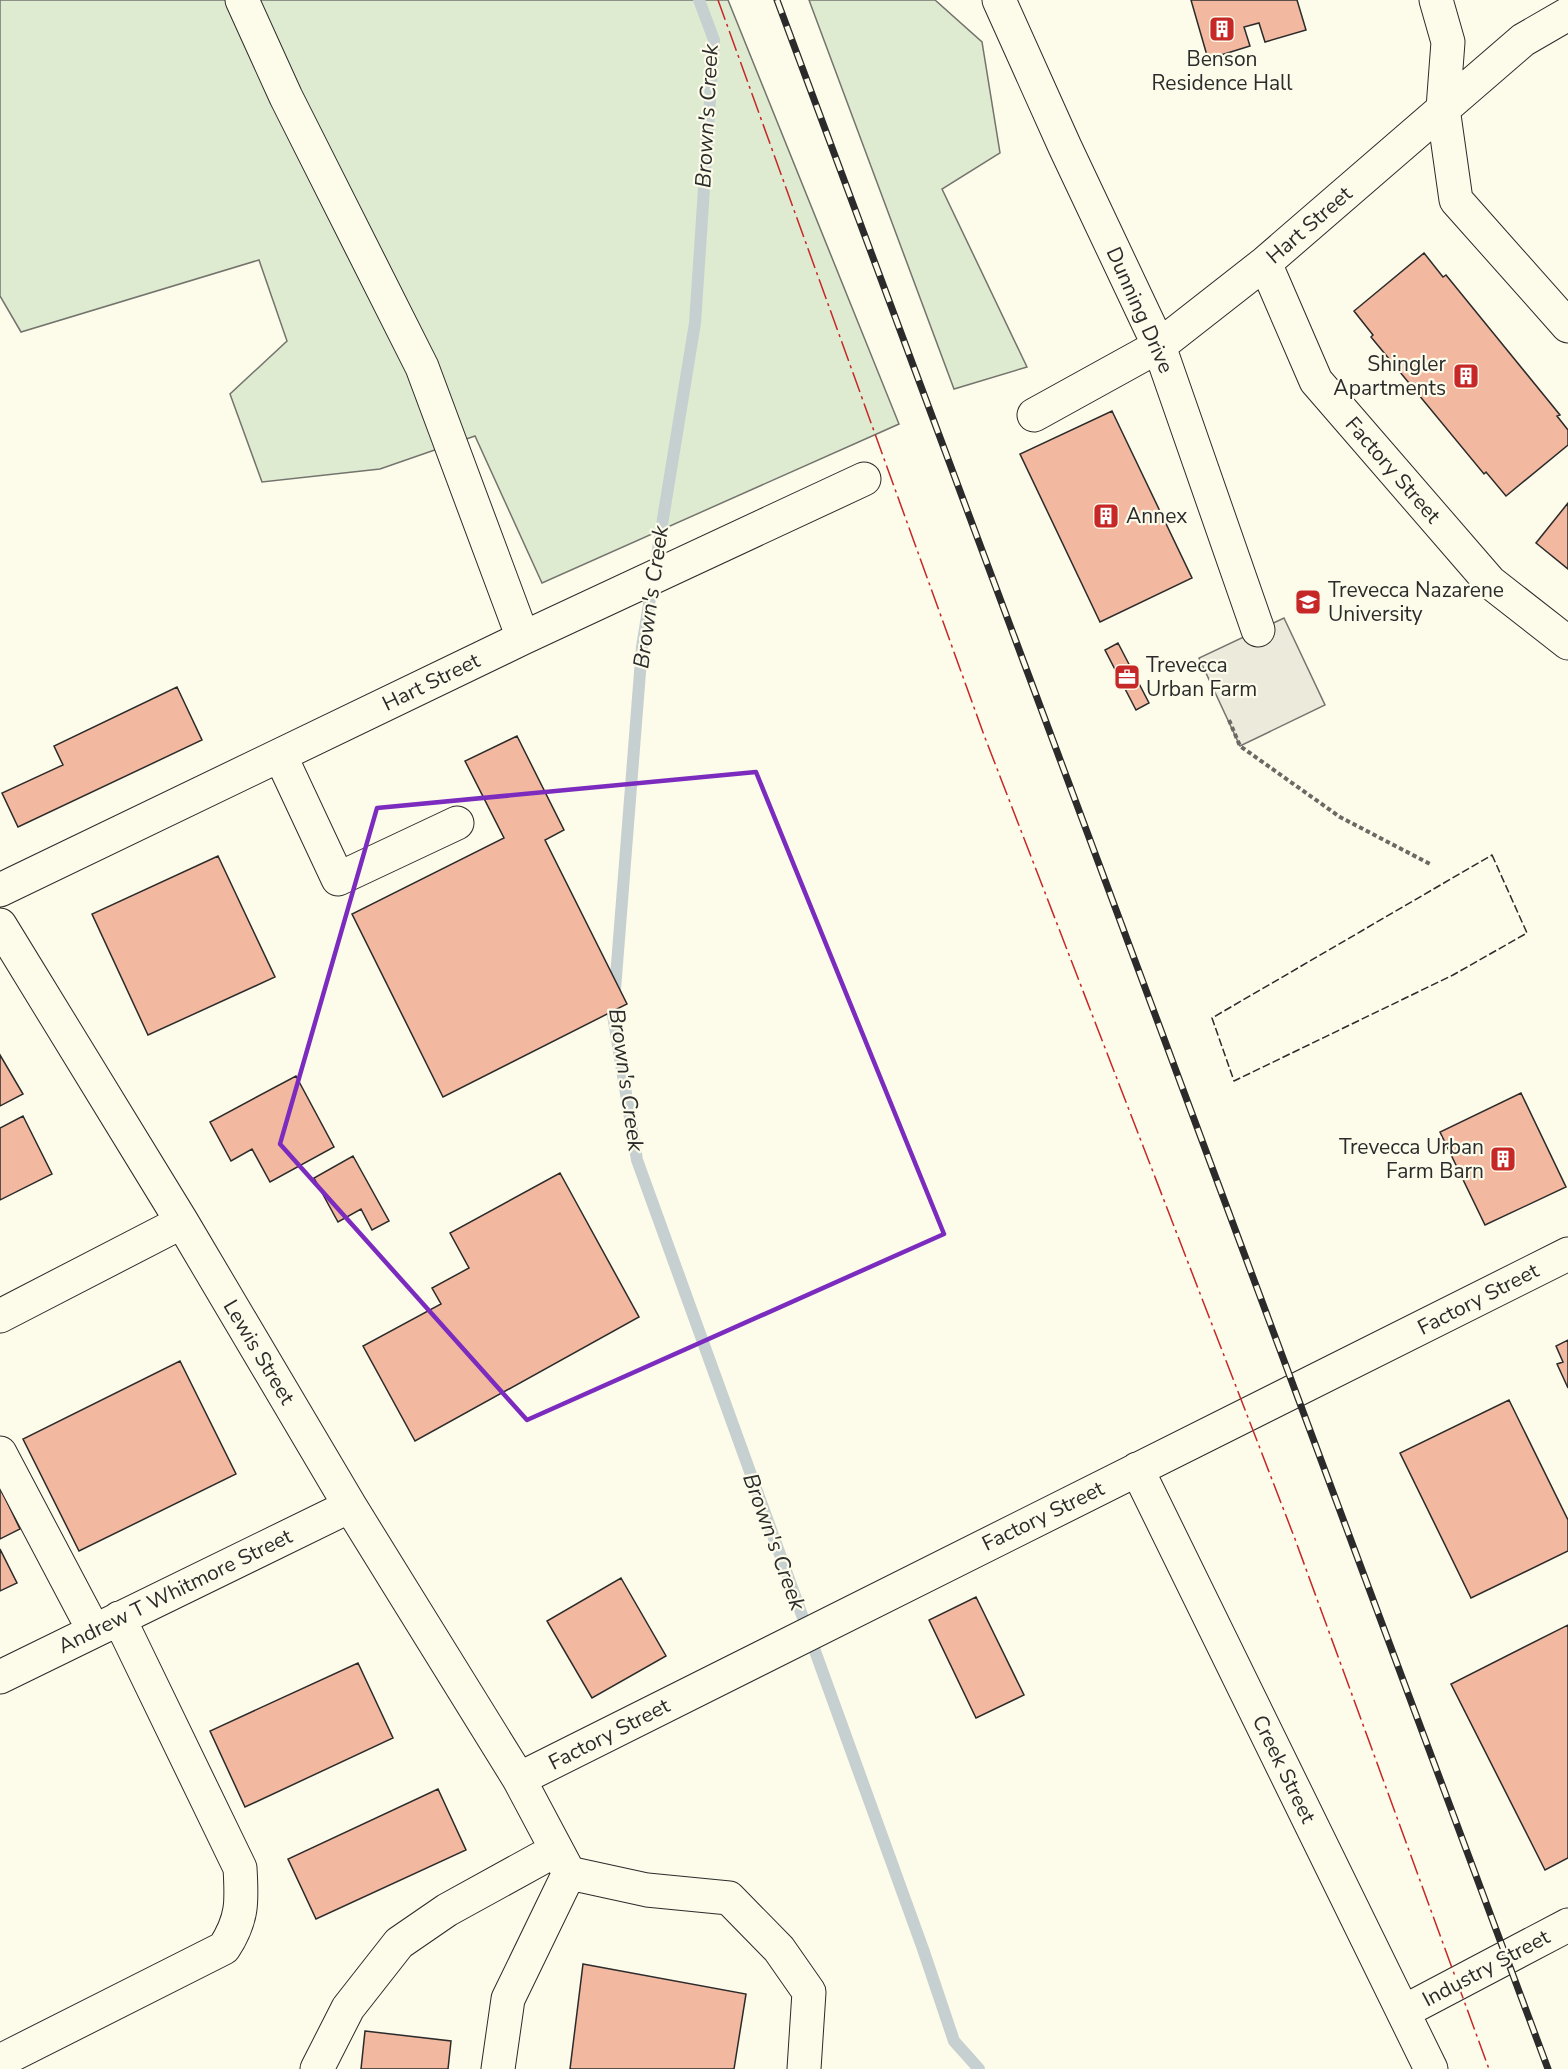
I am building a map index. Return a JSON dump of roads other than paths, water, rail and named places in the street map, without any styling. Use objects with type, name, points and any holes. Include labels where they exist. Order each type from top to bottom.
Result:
[{"type":"street","points":[[242,0],[286,97],[422,367],[523,638]]},
{"type":"street","name":"Dunning Drive","points":[[999,0],[1159,346],[1258,630]]},
{"type":"street","points":[[1436,0],[1448,42],[1443,108],[1456,200],[1568,326]]},
{"type":"street","name":"Hart Street","points":[[1034,415],[1159,346],[1265,263],[1523,40],[1568,14]]},
{"type":"street","name":"Factory Street","points":[[1265,263],[1316,381],[1490,582],[1568,643]]},
{"type":"street","name":"Hart Street","points":[[0,890],[601,600],[864,479]]},
{"type":"street","points":[[280,755],[338,879],[457,823]]},
{"type":"street","name":"Lewis Street","points":[[0,925],[182,1222],[350,1506],[519,1779],[562,1861]]},
{"type":"street","points":[[0,1316],[182,1222]]},
{"type":"street","name":"Factory Street","points":[[519,1779],[1568,1254]]},
{"type":"street","points":[[0,1453],[106,1625],[240,1868],[242,1902],[235,1931],[224,1948],[0,2061]]},
{"type":"street","name":"Creek Street","points":[[1137,1469],[1431,2069]]},
{"type":"street","name":"Andrew T Whitmore Street","points":[[0,1677],[350,1506]]},
{"type":"street","points":[[498,2069],[508,1999],[562,1861]]},
{"type":"street","points":[[316,2069],[348,2008],[399,1943],[447,1910],[562,1861],[647,1890],[729,1898],[779,1949],[809,1992],[804,2069]]},
{"type":"street","name":"Industry Street","points":[[1403,2012],[1568,1925]]},
{"type":"waterway","name":"Brown's Creek","points":[[699,0],[714,40],[695,323],[642,647],[613,1015],[637,1160],[923,1949],[954,2041],[979,2069]]},
{"type":"railway","points":[[777,0],[1548,2069]]},
{"type":"place","name":"Benson Residence Hall","points":[[1222,29]]},
{"type":"place","name":"Shingler Apartments","points":[[1466,376]]},
{"type":"place","name":"Annex","points":[[1106,516]]},
{"type":"place","name":"Trevecca Nazarene University","points":[[1308,602]]},
{"type":"place","name":"Trevecca Urban Farm","points":[[1127,677]]},
{"type":"place","name":"Trevecca Urban Farm Barn","points":[[1503,1159]]}]
